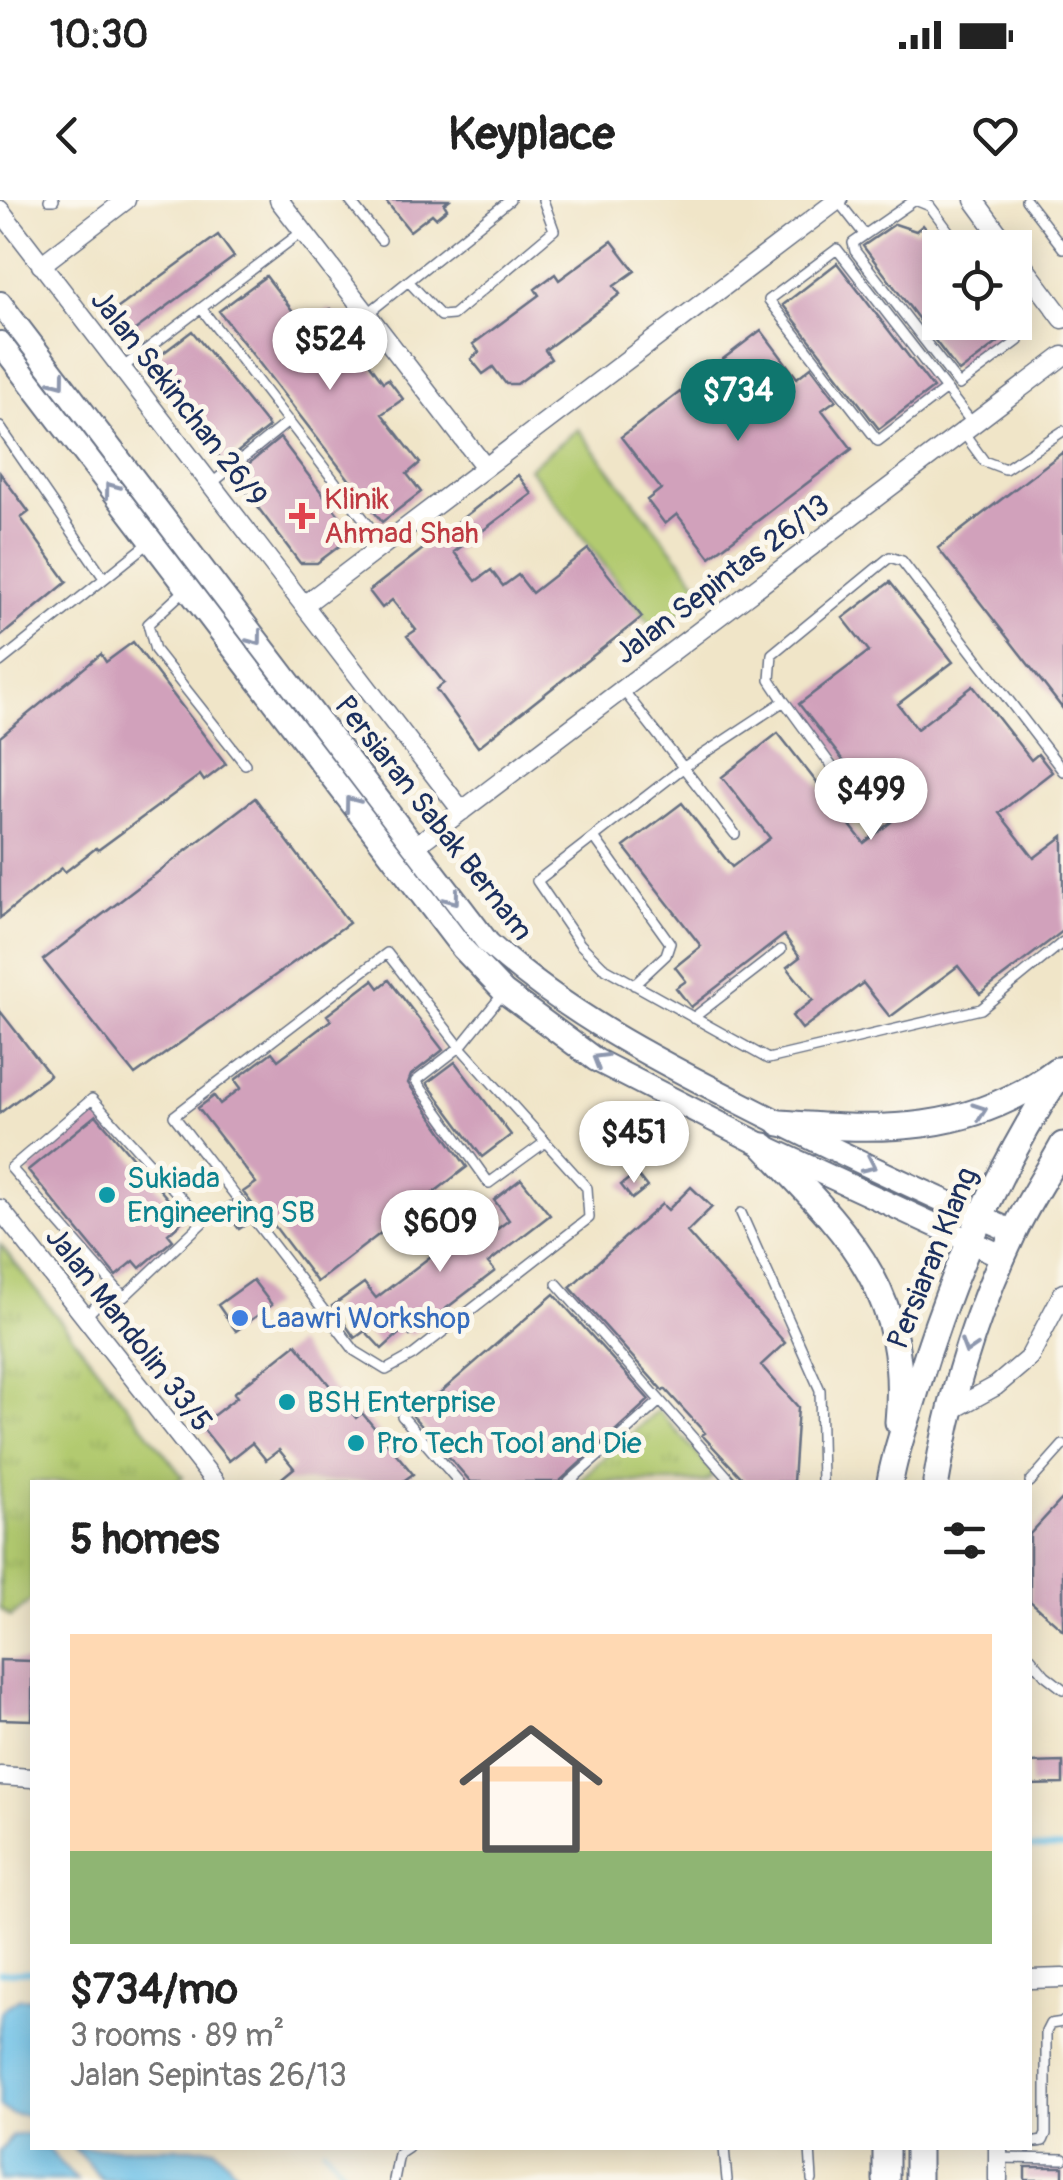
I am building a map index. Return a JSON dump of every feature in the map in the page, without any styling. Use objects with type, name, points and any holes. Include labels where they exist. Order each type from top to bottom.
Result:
[{"type":"main road","points":[[780,1122],[865,1128],[936,1124],[996,1106],[1063,1067]]},
{"type":"main road","name":"Persiaran Klang","points":[[891,1477],[936,1322],[968,1242],[1005,1162],[1063,1067]]},
{"type":"main road","points":[[936,1480],[971,1335],[1014,1232],[1063,1145]]},
{"type":"main road","points":[[764,1146],[860,1252],[879,1286],[895,1336],[898,1377],[891,1477]]},
{"type":"main road","points":[[886,2150],[886,2180]]},
{"type":"main road","points":[[918,2150],[918,2180]]},
{"type":"street","points":[[41,265],[126,200]]},
{"type":"street","points":[[279,200],[484,468]]},
{"type":"street","points":[[304,604],[838,200]]},
{"type":"street","points":[[974,200],[996,230]]},
{"type":"street","name":"Jalan Sekinchan 26/9","points":[[0,210],[462,811]]},
{"type":"street","points":[[1032,278],[1063,319]]},
{"type":"street","name":"Persiaran Sabak Bernam","points":[[0,304],[488,943],[528,980],[634,1048],[1014,1232]]},
{"type":"street","name":"Persiaran Sabak Bernam","points":[[0,343],[463,950],[504,992],[596,1060],[764,1146],[1004,1257]]},
{"type":"street","name":"Jalan Sepintas 26/13","points":[[414,847],[1063,356]]},
{"type":"street","name":"Jalan Mandolin 33/5","points":[[0,1208],[214,1480]]},
{"type":"street","points":[[950,1411],[996,1386],[1030,1358],[1063,1293]]},
{"type":"street","points":[[0,1776],[30,1778]]},
{"type":"street","points":[[1032,1979],[1063,1978]]},
{"type":"street","points":[[998,2153],[998,2180]]},
{"type":"lane","points":[[349,200],[380,240]]},
{"type":"lane","points":[[367,314],[510,200]]},
{"type":"lane","points":[[408,281],[442,316],[453,315],[554,230],[543,200]]},
{"type":"lane","points":[[838,200],[864,234]]},
{"type":"lane","points":[[922,337],[855,251],[853,243],[915,200],[930,206],[948,230]]},
{"type":"lane","points":[[1026,200],[1063,248]]},
{"type":"lane","points":[[122,368],[303,231]]},
{"type":"lane","points":[[946,390],[878,441],[769,300],[836,249],[946,390],[984,462],[1005,469],[1063,432]]},
{"type":"lane","points":[[202,308],[383,544]]},
{"type":"lane","points":[[924,340],[959,385],[1018,340]]},
{"type":"lane","points":[[211,484],[288,422]]},
{"type":"lane","points":[[0,427],[104,578]]},
{"type":"lane","points":[[0,662],[151,541]]},
{"type":"lane","points":[[866,812],[770,680],[772,654],[890,557],[902,561],[1063,771]]},
{"type":"lane","points":[[187,588],[148,624],[155,650],[244,764]]},
{"type":"lane","points":[[623,689],[735,834]]},
{"type":"lane","points":[[784,701],[684,767],[537,881],[580,944],[603,967],[768,1058],[982,1009],[1063,942]]},
{"type":"lane","points":[[594,836],[670,942],[666,955],[634,985]]},
{"type":"lane","points":[[693,1018],[781,950]]},
{"type":"lane","points":[[387,953],[460,1048],[586,1188],[589,1218],[414,1355],[386,1370],[355,1351],[174,1116],[387,953]]},
{"type":"lane","points":[[504,992],[460,1048],[416,1081],[488,1183],[544,1143]]},
{"type":"lane","points":[[92,1099],[203,1222],[124,1297],[114,1288],[11,1168],[92,1099]]},
{"type":"lane","points":[[741,1212],[820,1390],[822,1480]]},
{"type":"lane","points":[[556,1284],[730,1480]]},
{"type":"lane","points":[[85,1317],[114,1288]]},
{"type":"lane","points":[[572,1480],[660,1401]]},
{"type":"lane","points":[[402,1416],[457,1480]]},
{"type":"lane","points":[[1032,1480],[1063,1445]]},
{"type":"lane","points":[[1032,1659],[1063,1688]]},
{"type":"lane","points":[[1032,2143],[1043,2141],[1046,2134],[1046,2032],[1050,2024],[1063,2022]]},
{"type":"lane","points":[[394,2180],[400,2154],[405,2150]]},
{"type":"lane","points":[[724,2150],[727,2180]]},
{"type":"lane","points":[[810,2150],[812,2180]]},
{"type":"lane","points":[[998,2153],[1063,2158]]},
{"type":"green space","points":[[578,429],[706,593],[656,631],[529,468]]},
{"type":"green space","points":[[0,1244],[183,1477],[30,1480],[30,1601],[11,1617],[0,1608]]},
{"type":"green space","points":[[658,1410],[715,1474],[708,1480],[579,1480]]},
{"type":"water","points":[[20,1998],[30,1999],[30,2115],[12,2114],[0,2107],[2,2010]]},
{"type":"water","points":[[30,2135],[30,2150],[49,2150],[77,2180],[0,2180],[0,2152],[12,2136]]},
{"type":"water","points":[[76,2150],[217,2150],[244,2180],[103,2180]]},
{"type":"building","points":[[385,200],[449,200],[444,204],[447,209],[436,218],[432,214],[410,231]]},
{"type":"building","points":[[895,224],[916,231],[923,225],[927,230],[922,230],[922,323],[863,246]]},
{"type":"building","points":[[218,235],[234,257],[127,336],[110,314]]},
{"type":"building","points":[[612,241],[635,271],[614,286],[620,294],[545,350],[551,359],[517,384],[506,384],[493,367],[483,374],[471,359],[479,352],[473,344],[539,295],[535,289],[555,274],[559,280]]},
{"type":"building","points":[[837,263],[933,388],[879,429],[783,305]]},
{"type":"building","points":[[266,276],[305,327],[330,309],[383,382],[388,379],[403,399],[382,414],[420,463],[407,474],[421,492],[382,522],[219,311]]},
{"type":"building","points":[[761,330],[797,378],[811,367],[836,400],[822,410],[852,449],[710,557],[677,514],[665,524],[647,500],[661,489],[621,437],[680,392],[689,403],[711,386],[702,375]]},
{"type":"building","points":[[192,331],[269,427],[224,463],[155,373],[158,357]]},
{"type":"building","points":[[935,340],[1001,340],[959,372]]},
{"type":"building","points":[[280,438],[354,535],[317,563],[300,563],[234,476]]},
{"type":"building","points":[[1063,452],[1063,709],[938,548]]},
{"type":"building","points":[[0,473],[29,512],[21,518],[67,582],[0,637]]},
{"type":"building","points":[[518,475],[532,494],[454,552],[476,581],[491,570],[503,586],[518,575],[532,593],[588,549],[642,617],[478,747],[436,689],[444,683],[407,636],[416,630],[392,600],[382,608],[369,591]]},
{"type":"building","points":[[890,582],[953,662],[898,704],[917,729],[973,686],[1031,760],[1038,754],[1052,772],[999,813],[1034,858],[1063,836],[1063,931],[980,994],[958,966],[890,1017],[863,983],[802,1029],[792,1016],[813,1000],[787,967],[800,957],[784,935],[691,1007],[676,988],[686,981],[675,967],[701,946],[624,847],[682,803],[732,867],[770,838],[722,777],[778,733],[864,843],[891,822],[799,704],[869,651],[843,618]]},
{"type":"building","points":[[133,642],[226,764],[204,781],[200,775],[65,872],[62,868],[0,918],[0,737],[101,654],[106,662]]},
{"type":"building","points":[[255,798],[349,923],[135,1075],[43,960]]},
{"type":"building","points":[[373,980],[379,988],[389,980],[443,1050],[411,1075],[408,1083],[467,1167],[317,1282],[264,1212],[260,1214],[243,1192],[256,1183],[198,1108],[214,1096],[220,1104],[241,1088],[235,1080],[272,1052],[278,1060],[331,1020],[327,1015]]},
{"type":"building","points":[[0,1011],[50,1075],[0,1113]]},
{"type":"building","points":[[455,1062],[511,1135],[482,1157],[427,1083]]},
{"type":"building","name":"Sukiada Engineering SB","points":[[96,1115],[185,1219],[168,1234],[173,1240],[140,1268],[134,1261],[116,1276],[28,1170]]},
{"type":"building","points":[[636,1173],[647,1187],[632,1199],[621,1185]]},
{"type":"building","points":[[521,1179],[550,1215],[488,1263],[495,1271],[410,1336],[404,1329],[382,1349],[365,1331],[355,1338],[332,1306],[364,1283],[376,1298],[439,1250],[433,1242],[448,1231],[454,1239],[464,1231],[475,1246],[509,1220],[494,1200]]},
{"type":"building","points":[[691,1187],[712,1207],[687,1232],[785,1343],[761,1365],[798,1407],[793,1480],[744,1480],[570,1287],[662,1204],[668,1210]]},
{"type":"building","points":[[230,1202],[247,1224],[239,1229],[222,1207]]},
{"type":"building","name":"Laawri Workshop","points":[[253,1280],[272,1305],[236,1331],[218,1305]]},
{"type":"building","points":[[554,1294],[649,1400],[561,1480],[469,1480],[413,1416]]},
{"type":"building","points":[[296,1344],[356,1418],[362,1413],[413,1474],[405,1480],[279,1480],[294,1468],[279,1450],[266,1460],[252,1443],[229,1461],[196,1420],[206,1413],[210,1418],[237,1397],[234,1393]]},
{"type":"building","points":[[1063,1498],[1063,1630],[1032,1603],[1032,1532]]},
{"type":"building","points":[[0,1660],[30,1661],[30,1720],[0,1719]]},
{"type":"building","points":[[1063,1762],[1063,1784],[1032,1785],[1032,1763]]},
{"type":"building","points":[[1025,2167],[1063,2167],[1063,2180],[1025,2180]]},
{"type":"waterway","points":[[1032,1848],[1063,1848]]},
{"type":"waterway","points":[[0,1973],[30,1972]]},
{"type":"waterway","points":[[326,2150],[351,2180]]},
{"type":"place","name":"Klinik Ahmad Shah","points":[[302,516]]},
{"type":"place","name":"Sukiada Engineering SB","points":[[107,1195]]},
{"type":"place","name":"Laawri Workshop","points":[[240,1318]]},
{"type":"place","name":"BSH Enterprise","points":[[287,1402]]},
{"type":"place","name":"Pro Tech Tool and Die","points":[[356,1443]]}]
